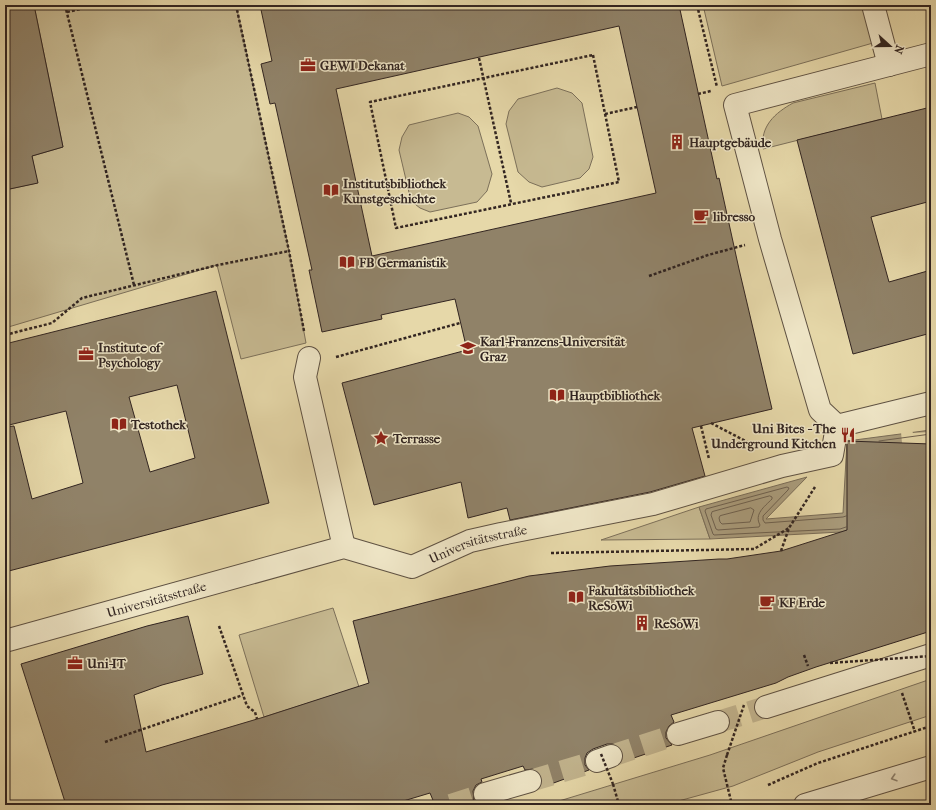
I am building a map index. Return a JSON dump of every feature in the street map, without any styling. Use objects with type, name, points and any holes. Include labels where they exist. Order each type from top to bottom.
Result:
[{"type":"street","points":[[873,5],[889,65]]},
{"type":"street","points":[[837,426],[820,410],[770,239],[734,105],[931,54]]},
{"type":"street","points":[[309,358],[305,377],[344,547]]},
{"type":"street","points":[[837,426],[931,403]]},
{"type":"street","points":[[832,455],[837,426]]},
{"type":"street","name":"Universitätsstraße","points":[[5,641],[344,547],[412,567],[470,541],[653,504],[791,464],[832,455]]},
{"type":"street","points":[[766,707],[931,655]]},
{"type":"street","points":[[678,734],[718,722]]},
{"type":"street","points":[[804,805],[931,767]]},
{"type":"street","points":[[485,794],[530,782]]},
{"type":"path","points":[[65,5],[134,285]]},
{"type":"path","points":[[67,12],[99,5]]},
{"type":"path","points":[[236,5],[289,251],[309,358]]},
{"type":"path","points":[[697,5],[717,90],[698,94]]},
{"type":"path","points":[[593,55],[605,114],[619,182],[396,228],[370,102],[593,55]]},
{"type":"path","points":[[478,58],[511,204]]},
{"type":"path","points":[[605,114],[637,107]]},
{"type":"path","points":[[649,276],[708,255],[730,249]]},
{"type":"path","points":[[5,335],[52,323],[82,298],[218,265],[289,251]]},
{"type":"path","points":[[339,356],[460,323]]},
{"type":"path","points":[[711,423],[791,464]]},
{"type":"path","points":[[701,426],[709,460]]},
{"type":"path","points":[[781,551],[789,528],[810,496],[832,455]]},
{"type":"path","points":[[543,554],[754,549],[789,528]]},
{"type":"path","points":[[219,626],[247,706],[255,712],[258,719]]},
{"type":"path","points":[[830,663],[931,655]]},
{"type":"path","points":[[901,689],[915,732]]},
{"type":"path","points":[[105,742],[243,696]]},
{"type":"path","points":[[731,801],[723,768],[744,705]]},
{"type":"path","points":[[768,785],[818,763],[931,726]]},
{"type":"path","points":[[603,757],[619,805]]},
{"type":"shaded area","points":[[34,5],[236,5],[289,251],[306,343],[241,359],[217,265],[5,328],[5,190],[37,183],[32,156],[63,147]]},
{"type":"shaded area","points":[[703,5],[863,5],[873,43],[722,86]]},
{"type":"shaded area","points":[[875,83],[882,119],[763,149],[766,127],[780,111],[793,103]]},
{"type":"shaded area","points":[[557,88],[572,93],[582,103],[593,157],[589,169],[580,178],[542,187],[529,182],[518,172],[506,124],[509,111],[518,99]]},
{"type":"shaded area","points":[[458,113],[469,117],[478,126],[492,174],[487,191],[477,202],[430,212],[420,208],[411,201],[399,150],[402,137],[409,125]]},
{"type":"shaded area","points":[[699,507],[710,539],[601,540]]},
{"type":"shaded area","points":[[333,608],[359,687],[264,717],[239,635]]},
{"type":"shaded area","points":[[931,679],[931,715],[818,752],[733,786],[664,805],[546,805],[710,755]]},
{"type":"water","points":[[931,430],[931,460],[868,525],[841,532],[710,539],[699,507],[807,477],[766,519],[843,513],[847,441]]},
{"type":"pier","points":[[912,431],[913,433],[931,432],[931,444],[902,443],[901,432]]},
{"type":"building","points":[[5,5],[34,5],[63,147],[32,156],[38,183],[5,190]]},
{"type":"building","points":[[260,5],[679,5],[717,179],[719,178],[772,409],[692,428],[705,476],[650,492],[510,520],[507,508],[468,518],[461,482],[374,505],[342,383],[467,350],[455,299],[381,315],[382,319],[322,332],[309,270],[312,270],[275,103],[270,104],[261,64],[272,61]],"holes":[[[619,26],[656,193],[372,256],[336,89]]]},
{"type":"building","points":[[931,107],[931,201],[871,217],[889,282],[931,270],[931,333],[853,354],[797,140]]},
{"type":"building","points":[[216,291],[269,503],[5,572],[5,427],[14,426],[32,499],[83,483],[66,411],[5,426],[5,344]],"holes":[[[177,385],[195,458],[150,472],[129,397]]]},
{"type":"building","name":"ReSoWi","points":[[847,441],[931,444],[931,631],[816,667],[776,683],[671,715],[674,722],[669,726],[666,732],[666,738],[672,745],[622,762],[623,752],[619,747],[614,744],[607,744],[587,753],[585,765],[589,770],[540,788],[542,778],[539,772],[533,769],[525,770],[523,766],[481,779],[482,782],[476,785],[473,791],[474,800],[458,805],[435,805],[430,793],[390,805],[66,805],[21,664],[147,626],[188,616],[203,674],[162,685],[134,695],[146,752],[264,717],[369,683],[353,621],[529,576],[610,566],[727,559],[781,551],[847,530]]},
{"type":"tunnel","points":[[718,722],[766,707]]},
{"type":"tunnel","points":[[611,756],[678,734]]},
{"type":"tunnel","points":[[530,781],[597,761]]},
{"type":"tunnel","points":[[451,805],[485,794]]},
{"type":"place","name":"GEWI Dekanat","points":[[308,65]]},
{"type":"place","name":"Hauptgebäude","points":[[677,142]]},
{"type":"place","name":"Institutsbibliothek Kunstgeschichte","points":[[331,190]]},
{"type":"place","name":"libresso","points":[[701,216]]},
{"type":"place","name":"FB Germanistik","points":[[347,262]]},
{"type":"place","name":"Karl-Franzens-Universität Graz","points":[[468,348]]},
{"type":"place","name":"Institute of Psychology","points":[[86,354]]},
{"type":"place","name":"Hauptbibliothek","points":[[557,395]]},
{"type":"place","name":"Testothek","points":[[119,424]]},
{"type":"place","name":"Uni Bites - The Underground Kitchen","points":[[848,435]]},
{"type":"place","name":"Terrasse","points":[[381,438]]},
{"type":"place","name":"Fakultätsbibliothek ReSoWi","points":[[576,597]]},
{"type":"place","name":"KF Erde","points":[[767,602]]},
{"type":"place","name":"ReSoWi","points":[[642,623]]},
{"type":"place","name":"Uni-IT","points":[[75,663]]}]
